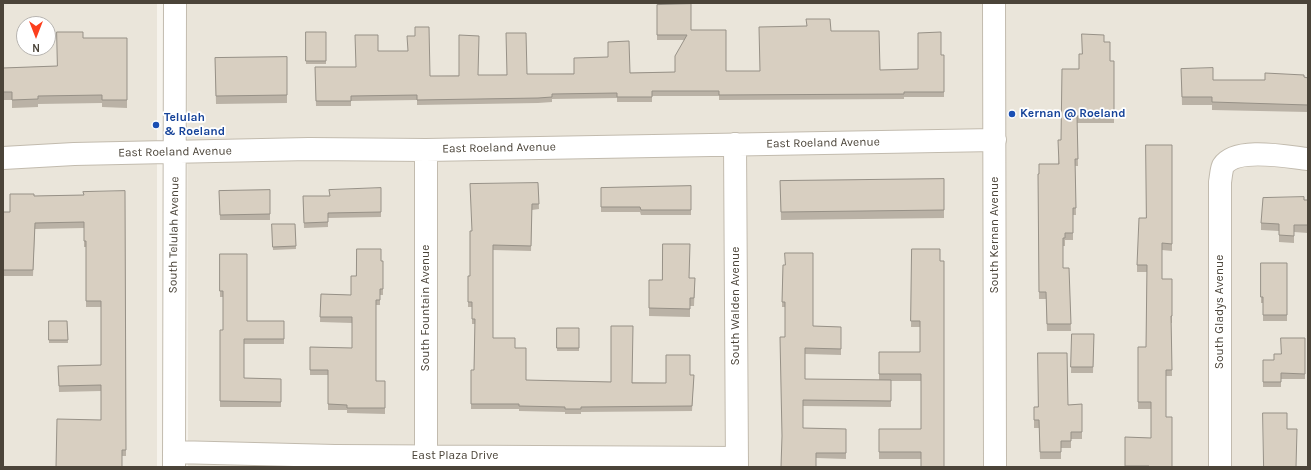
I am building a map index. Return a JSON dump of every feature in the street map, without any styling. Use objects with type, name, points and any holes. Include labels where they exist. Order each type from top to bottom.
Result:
[{"type":"street","name":"South Telulah Avenue","points":[[174,460],[175,3]]},
{"type":"street","name":"South Kernan Avenue","points":[[994,3],[995,467]]},
{"type":"street","name":"East Roeland Avenue","points":[[3,158],[74,154],[309,149],[426,150],[995,140]]},
{"type":"street","name":"South Walden Avenue","points":[[735,144],[737,463]]},
{"type":"street","name":"South Fountain Avenue","points":[[426,150],[426,462]]},
{"type":"street","name":"South Gladys Avenue","points":[[1220,467],[1220,182],[1223,166],[1229,160],[1239,156],[1252,155],[1308,159]]},
{"type":"street","name":"East Plaza Drive","points":[[174,460],[737,463]]},
{"type":"shaded area","points":[[3,3],[157,3],[157,467],[3,467]]},
{"type":"shaded area","points":[[187,3],[1308,3],[1308,467],[188,467]]},
{"type":"building","points":[[691,4],[691,30],[726,30],[726,71],[760,71],[759,27],[807,26],[806,19],[830,19],[831,31],[879,31],[880,70],[918,69],[918,33],[941,32],[941,55],[944,55],[944,92],[904,92],[904,94],[719,95],[719,91],[652,91],[652,97],[617,97],[617,93],[552,94],[552,97],[538,98],[417,100],[417,95],[351,96],[351,101],[316,101],[315,67],[356,67],[355,35],[378,35],[378,51],[408,51],[407,36],[415,36],[415,27],[429,27],[430,76],[459,76],[459,35],[479,36],[478,75],[507,75],[506,33],[526,33],[527,74],[574,74],[574,58],[608,57],[608,42],[629,41],[630,73],[675,72],[675,56],[687,35],[657,35],[657,5]]},
{"type":"building","points":[[57,32],[83,32],[83,38],[127,38],[127,100],[102,100],[102,95],[38,96],[38,99],[12,100],[12,92],[3,92],[3,68],[57,66]]},
{"type":"building","points":[[306,32],[326,32],[326,61],[306,61]]},
{"type":"building","points":[[1082,34],[1104,35],[1104,42],[1110,42],[1110,61],[1114,61],[1114,116],[1077,116],[1078,159],[1075,159],[1076,208],[1073,208],[1073,233],[1065,233],[1065,238],[1063,238],[1063,268],[1069,268],[1071,324],[1047,324],[1046,292],[1039,292],[1039,164],[1059,164],[1058,140],[1061,140],[1062,69],[1079,69],[1079,54],[1082,54]]},
{"type":"building","points":[[287,57],[287,95],[216,96],[215,58]]},
{"type":"building","points":[[1213,68],[1213,80],[1265,80],[1265,73],[1304,75],[1304,77],[1308,78],[1308,105],[1212,102],[1212,97],[1182,97],[1181,69]]},
{"type":"building","points":[[1146,145],[1172,145],[1172,244],[1162,243],[1162,279],[1172,279],[1172,370],[1166,370],[1166,417],[1172,417],[1172,467],[1125,466],[1125,437],[1151,438],[1151,402],[1138,402],[1138,347],[1146,347],[1147,265],[1137,265],[1139,218],[1146,218]]},
{"type":"building","points":[[944,179],[944,210],[781,212],[780,181]]},
{"type":"building","points":[[538,183],[539,204],[532,204],[531,246],[493,245],[493,338],[515,338],[515,348],[526,348],[526,380],[611,382],[611,326],[633,326],[632,383],[666,383],[666,355],[690,355],[690,375],[694,375],[692,406],[581,407],[581,409],[565,409],[565,407],[519,406],[519,404],[471,404],[471,370],[474,370],[475,319],[472,319],[472,302],[468,302],[468,276],[470,276],[470,231],[472,231],[470,184]]},
{"type":"building","points":[[691,186],[691,210],[641,210],[640,207],[601,207],[601,188]]},
{"type":"building","points":[[381,188],[381,212],[328,213],[328,222],[304,223],[303,196],[330,196],[329,190]]},
{"type":"building","points":[[270,190],[270,214],[220,215],[219,191]]},
{"type":"building","points":[[125,191],[126,450],[122,450],[122,467],[56,467],[57,419],[101,420],[101,385],[59,386],[58,366],[101,365],[101,301],[86,301],[86,241],[84,241],[84,222],[35,223],[33,270],[3,270],[3,212],[10,212],[10,194],[34,194],[34,196],[84,195],[83,192]]},
{"type":"building","points":[[1304,197],[1304,200],[1308,200],[1308,225],[1294,225],[1294,236],[1279,235],[1279,224],[1261,223],[1263,198]]},
{"type":"building","points":[[272,224],[295,224],[296,246],[273,247]]},
{"type":"building","points":[[663,244],[690,244],[689,278],[695,278],[694,298],[690,298],[690,309],[649,308],[649,280],[662,280]]},
{"type":"building","points":[[357,249],[381,249],[381,261],[383,261],[383,289],[380,289],[380,300],[376,300],[376,381],[385,381],[385,408],[347,408],[347,405],[328,404],[328,370],[310,370],[310,347],[352,348],[352,317],[320,317],[321,294],[351,295],[351,276],[356,276]]},
{"type":"building","points":[[912,249],[940,249],[940,261],[944,261],[944,467],[921,467],[921,452],[879,452],[879,429],[921,429],[921,374],[879,374],[879,352],[920,352],[920,321],[911,321]]},
{"type":"building","points":[[785,253],[813,253],[813,326],[841,327],[841,349],[805,348],[805,379],[891,380],[891,401],[803,400],[803,428],[846,429],[846,453],[816,453],[816,467],[781,467],[782,436],[780,337],[785,337],[785,302],[782,302],[783,265],[785,265]]},
{"type":"building","points":[[220,254],[247,254],[247,321],[284,321],[284,339],[244,339],[244,378],[281,379],[281,402],[220,401],[220,330],[223,330],[223,291],[220,291]]},
{"type":"building","points":[[1261,263],[1287,263],[1287,315],[1263,315],[1263,297],[1261,297]]},
{"type":"building","points":[[49,321],[67,321],[68,340],[49,340]]},
{"type":"building","points":[[557,328],[579,328],[579,348],[557,348]]},
{"type":"building","points":[[1072,334],[1094,334],[1093,367],[1071,367]]},
{"type":"building","points":[[1281,338],[1305,338],[1305,374],[1281,373],[1281,382],[1263,382],[1263,360],[1274,360],[1274,354],[1281,354]]},
{"type":"building","points":[[1038,353],[1067,353],[1068,405],[1082,404],[1082,432],[1071,432],[1071,441],[1061,441],[1061,452],[1040,452],[1039,420],[1034,420],[1034,407],[1038,407]]},
{"type":"building","points":[[1263,413],[1287,413],[1287,429],[1297,429],[1296,467],[1264,467]]},
{"type":"place","name":"Kernan @ Roeland","points":[[1012,114]]},
{"type":"place","name":"Telulah & Roeland","points":[[156,125]]}]
